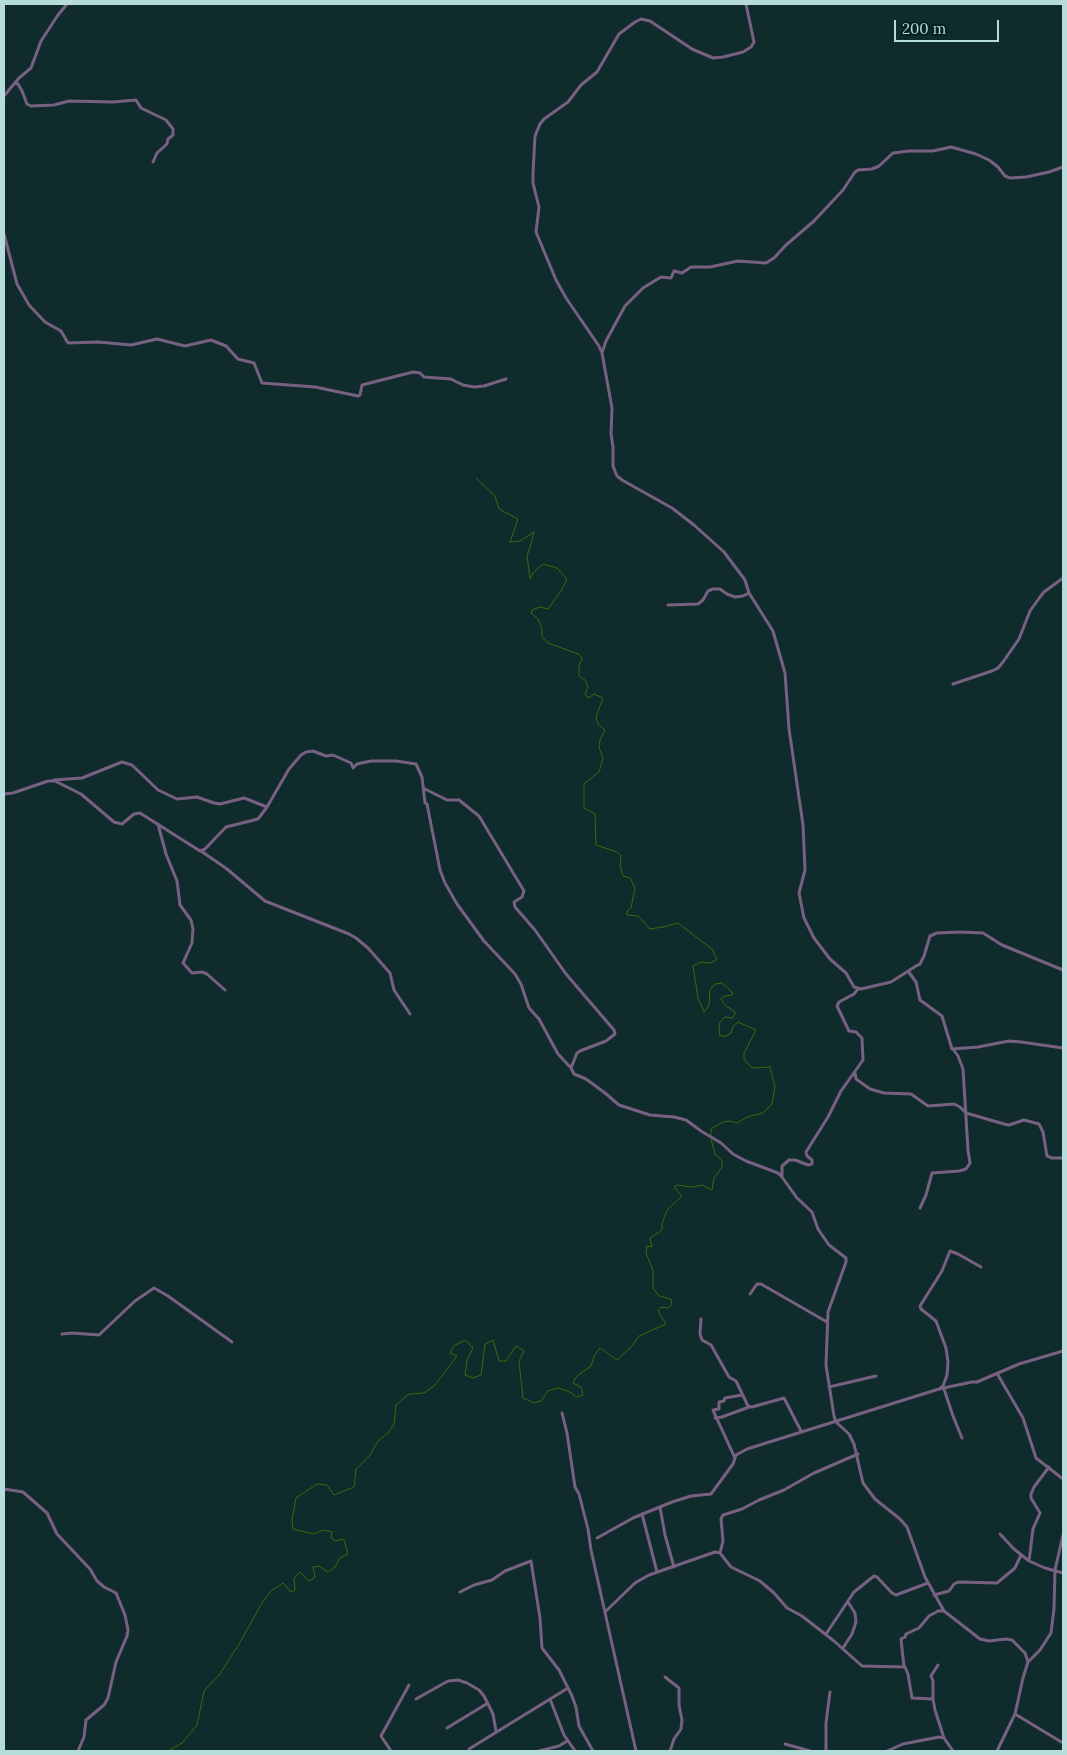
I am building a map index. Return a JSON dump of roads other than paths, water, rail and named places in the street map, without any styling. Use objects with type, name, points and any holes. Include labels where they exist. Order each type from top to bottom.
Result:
[{"type":"street","points":[[4,96],[31,68],[41,41],[67,4]]},
{"type":"street","points":[[746,4],[754,42],[751,48],[722,57],[713,58],[692,49],[645,19],[635,22],[619,34],[595,75],[581,85],[568,102],[544,119],[537,130],[533,172],[533,184],[538,207],[536,232],[556,280],[566,298],[596,340],[602,353],[612,408],[613,466],[617,476],[672,508],[724,552],[745,580],[749,593],[773,631],[785,672],[789,729],[803,825],[805,870],[799,892],[804,918],[808,930],[824,951],[842,969],[854,987],[858,989]]},
{"type":"street","points":[[15,83],[18,84],[27,104],[31,106],[54,105],[68,101],[113,102],[136,100],[141,108],[166,120],[172,129],[173,135],[168,139],[167,144],[157,154],[153,162]]},
{"type":"street","points":[[602,353],[606,341],[625,306],[643,288],[661,277],[671,278],[674,272],[682,273],[690,267],[710,267],[738,261],[766,263],[814,221],[843,190],[854,172],[858,170],[872,170],[893,153],[934,151],[951,147],[989,160],[1005,176],[1010,178],[1026,177],[1063,167]]},
{"type":"street","points":[[4,234],[16,284],[29,305],[45,322],[61,331],[68,343],[131,344],[157,339],[185,346],[211,340],[226,346],[238,359],[254,363],[262,382],[316,387],[358,396],[362,386],[413,372],[420,373],[424,377],[451,379],[463,385],[474,387],[506,379]]},
{"type":"street","points":[[953,684],[992,672],[998,668],[1018,639],[1030,611],[1040,597],[1063,578]]},
{"type":"street","points":[[668,606],[698,604],[703,600],[708,591],[713,589],[720,589],[735,597],[744,596],[749,593]]},
{"type":"street","points":[[200,850],[207,847],[224,828],[256,820],[267,807],[289,770],[301,755],[310,751],[336,757],[351,763],[353,768],[357,764],[371,761],[396,761],[415,764],[419,770],[440,870],[448,889],[484,941],[515,974],[521,984],[529,1008],[539,1019],[558,1054],[574,1074],[586,1079],[619,1105],[650,1115],[686,1120],[721,1143],[732,1154],[778,1173],[797,1198],[812,1212],[818,1229],[829,1245],[847,1259],[832,1299],[827,1322],[826,1365],[832,1410],[836,1422],[849,1434],[858,1454],[863,1482],[875,1499],[907,1527],[928,1583],[940,1607],[980,1639],[989,1641],[1012,1640],[1025,1653],[1028,1662]]},
{"type":"street","points":[[4,794],[62,778],[82,778],[122,762],[132,765],[158,790],[177,799],[197,797],[220,804],[244,798],[267,807]]},
{"type":"street","points":[[53,780],[80,794],[116,823],[122,824],[138,812],[227,868],[265,901],[356,938],[368,948],[390,973],[394,990],[410,1014]]},
{"type":"street","points":[[423,787],[446,800],[459,800],[479,816],[524,891],[522,897],[514,902],[515,907],[535,930],[555,960],[614,1030],[615,1034],[606,1041],[577,1053],[571,1068]]},
{"type":"street","points":[[158,823],[162,842],[177,880],[180,905],[191,920],[193,929],[192,943],[183,963],[192,973],[202,972],[207,974],[225,990]]},
{"type":"street","points":[[782,1177],[782,1166],[789,1160],[795,1160],[808,1165],[812,1164],[812,1160],[807,1156],[806,1152],[848,1080],[862,1060],[862,1040],[856,1032],[849,1031],[837,1006],[839,1002],[854,994],[858,989],[891,982],[920,964],[930,936],[937,933],[988,934],[1002,945],[1063,970]]},
{"type":"street","points":[[908,971],[916,982],[920,1000],[942,1016],[951,1048],[958,1056],[963,1070],[970,1163],[966,1169],[959,1171],[932,1173],[920,1208]]},
{"type":"street","points":[[953,1050],[978,1048],[1009,1041],[1063,1048]]},
{"type":"street","points":[[855,1071],[856,1079]]},
{"type":"street","points":[[848,1080],[856,1079],[870,1089],[884,1093],[911,1094],[928,1106],[954,1104],[966,1113],[1004,1124],[1009,1125],[1024,1120],[1038,1124],[1043,1132],[1047,1156],[1063,1158]]},
{"type":"street","points":[[962,1438],[942,1388],[948,1367],[946,1348],[936,1321],[920,1306],[942,1271],[950,1251],[981,1267]]},
{"type":"street","points":[[750,1294],[757,1284],[761,1284],[827,1322]]},
{"type":"street","points":[[62,1334],[99,1335],[134,1301],[154,1288],[232,1342]]},
{"type":"street","points":[[701,1319],[700,1334],[702,1340],[713,1348],[729,1377],[736,1381],[749,1407]]},
{"type":"street","points":[[597,1538],[642,1514],[660,1507],[686,1498],[711,1494],[738,1454],[748,1449],[942,1388],[977,1382],[1019,1364],[1063,1351]]},
{"type":"street","points":[[997,1374],[1023,1418],[1034,1455],[1063,1479]]},
{"type":"street","points":[[829,1387],[876,1376]]},
{"type":"street","points":[[735,1458],[715,1418],[713,1410],[719,1408],[720,1402],[724,1401],[725,1398],[742,1395]]},
{"type":"street","points":[[715,1418],[784,1398],[801,1431]]},
{"type":"street","points":[[562,1413],[575,1487],[579,1494],[588,1529],[591,1550],[636,1751]]},
{"type":"street","points":[[720,1553],[723,1541],[722,1515],[742,1509],[784,1490],[814,1473],[858,1454]]},
{"type":"street","points":[[1029,1561],[1033,1529],[1040,1513],[1031,1498],[1031,1494],[1048,1467]]},
{"type":"street","points":[[4,1489],[23,1492],[48,1513],[57,1534],[90,1569],[97,1581],[104,1587],[116,1592],[125,1615],[128,1630],[127,1636],[116,1662],[108,1698],[104,1705],[86,1720],[84,1736],[78,1751]]},
{"type":"street","points":[[660,1507],[674,1567]]},
{"type":"street","points":[[642,1514],[657,1572]]},
{"type":"street","points":[[1000,1534],[1021,1556],[1029,1561],[1063,1573]]},
{"type":"street","points":[[997,1751],[1015,1714],[1028,1662],[1047,1641],[1051,1633],[1055,1570],[1063,1535]]},
{"type":"street","points":[[605,1612],[636,1583],[657,1572],[715,1552],[720,1553],[731,1567],[760,1581],[787,1608],[802,1616],[826,1634],[864,1667],[904,1667]]},
{"type":"street","points":[[934,1595],[949,1591],[958,1582],[997,1583],[1015,1568],[1021,1556]]},
{"type":"street","points":[[460,1592],[474,1585],[492,1580],[505,1571],[530,1561],[540,1618],[542,1648],[559,1670],[568,1688],[576,1707],[579,1726],[593,1751]]},
{"type":"street","points":[[826,1634],[854,1592],[874,1576],[896,1595],[928,1583]]},
{"type":"street","points":[[843,1648],[852,1634],[856,1622],[855,1613],[848,1602]]},
{"type":"street","points":[[938,1611],[940,1607]]},
{"type":"street","points":[[933,1699],[912,1698],[908,1674],[904,1667],[901,1640],[906,1634],[918,1628],[929,1616],[938,1611],[944,1611]]},
{"type":"street","points":[[938,1665],[931,1674],[933,1699],[944,1738],[953,1751]]},
{"type":"street","points":[[665,1676],[679,1688],[679,1706],[682,1720],[681,1729],[674,1739],[670,1751]]},
{"type":"street","points":[[416,1699],[448,1680],[458,1680],[480,1690],[488,1703],[496,1731]]},
{"type":"street","points":[[391,1751],[381,1736],[409,1685]]},
{"type":"street","points":[[469,1749],[568,1688]]},
{"type":"street","points":[[826,1751],[826,1723],[830,1692]]},
{"type":"street","points":[[550,1699],[567,1741],[575,1751]]},
{"type":"street","points":[[447,1728],[488,1703]]},
{"type":"street","points":[[1015,1714],[1063,1742]]},
{"type":"street","points":[[887,1751],[903,1744],[939,1737],[944,1738]]},
{"type":"street","points":[[539,1751],[559,1746],[567,1741]]},
{"type":"street","points":[[784,1744],[810,1751]]},
{"type":"waterway","points":[[476,478],[495,496],[499,509],[518,519],[510,542],[520,541],[534,532],[527,556],[530,579],[533,573],[543,564],[557,568],[567,579],[548,609],[540,607],[532,610],[531,613],[538,619],[542,629],[542,637],[548,643],[578,654],[582,658],[579,666],[579,676],[585,680],[588,687],[585,694],[588,698],[594,694],[603,698],[596,717],[598,724],[605,730],[599,747],[603,758],[599,772],[584,784],[584,808],[595,814],[596,845],[617,852],[621,856],[620,865],[623,876],[630,878],[635,888],[631,908],[627,911],[627,915],[638,916],[650,929],[678,923],[712,949],[717,959],[711,963],[701,962],[693,966],[698,998],[704,1012],[709,1005],[710,990],[715,984],[722,983],[733,993],[721,999],[725,1005],[735,1012],[732,1018],[725,1017],[720,1022],[720,1036],[726,1036],[731,1033],[733,1026],[738,1022],[756,1030],[744,1053],[744,1059],[752,1068],[770,1067],[775,1087],[772,1104],[763,1113],[747,1117],[737,1123],[723,1122],[711,1129],[711,1135]]},
{"type":"waterway","points":[[168,1751],[182,1743],[197,1725],[204,1691],[220,1674],[271,1591],[283,1583],[291,1592],[295,1590],[294,1578],[300,1572],[309,1581],[315,1577],[313,1567],[319,1566],[328,1572],[335,1567],[340,1558],[348,1554],[344,1540],[336,1541],[331,1538],[332,1532],[324,1530],[313,1534],[293,1529],[292,1520],[296,1498],[317,1484],[327,1485],[334,1495],[354,1487],[356,1469],[370,1455],[378,1441],[388,1433],[394,1424],[396,1405],[409,1394],[424,1393],[435,1385],[457,1356],[450,1353],[454,1346],[465,1340],[473,1348],[467,1360],[465,1375],[473,1378],[481,1375],[485,1344],[493,1340],[499,1361],[506,1361],[516,1346],[524,1351],[519,1361],[523,1398],[534,1403],[541,1401],[548,1391],[558,1388],[570,1392],[576,1397],[583,1395],[581,1387],[573,1383],[577,1376],[591,1366],[594,1356],[600,1348],[617,1360],[632,1346],[639,1336],[666,1324],[658,1311],[661,1307],[668,1308],[672,1305],[671,1299],[659,1296],[653,1288],[653,1271],[646,1253],[647,1246],[652,1247],[650,1238],[662,1230],[667,1210],[682,1196],[674,1187],[677,1185],[691,1187],[702,1185],[712,1190],[714,1178],[722,1167],[722,1161],[715,1154],[711,1139]]}]
